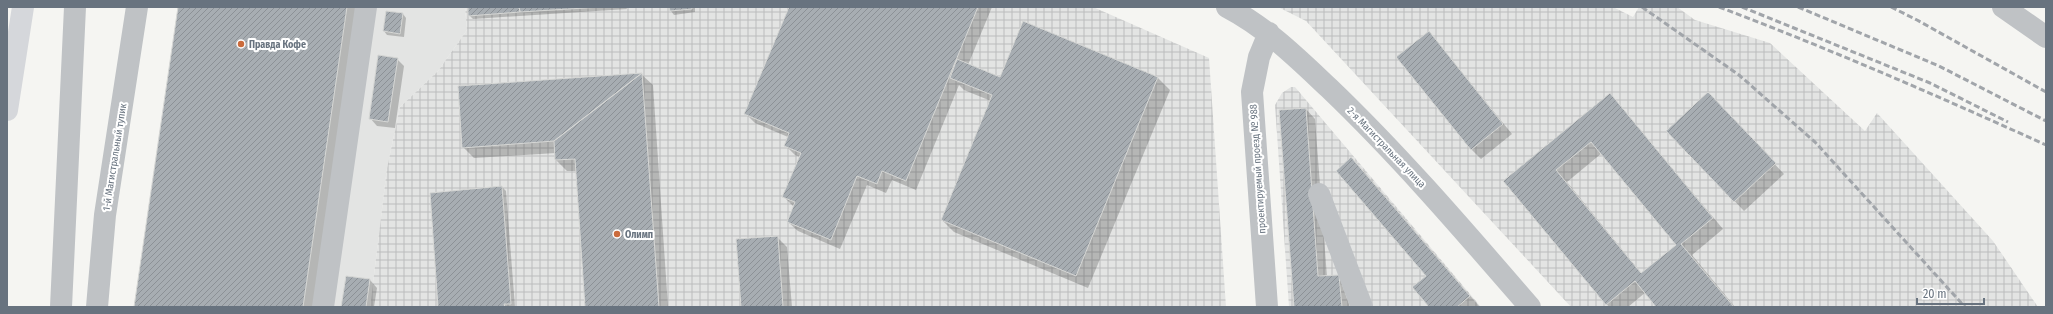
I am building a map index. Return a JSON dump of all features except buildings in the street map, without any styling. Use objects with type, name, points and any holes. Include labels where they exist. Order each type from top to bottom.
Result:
[{"type":"main road","points":[[7,110],[23,7]]},
{"type":"street","points":[[62,307],[75,7]]},
{"type":"street","name":"1-й Магистральный тупик","points":[[97,307],[105,215],[137,7]]},
{"type":"street","points":[[323,307],[366,7]]},
{"type":"street","name":"2-я Магистральная улица","points":[[1227,7],[1269,33],[1349,108],[1430,192],[1530,307]]},
{"type":"street","points":[[2004,7],[2046,37]]},
{"type":"street","name":"проектируемый проезд № 988","points":[[1267,307],[1252,92],[1259,57],[1269,33]]},
{"type":"street","points":[[1319,194],[1362,307]]},
{"type":"shaded area","points":[[178,7],[465,7],[467,30],[438,71],[400,107],[387,168],[370,307],[134,307]]},
{"type":"shaded area","points":[[465,7],[1093,7],[1209,58],[1226,307],[370,307],[387,168],[400,107],[438,71],[467,30]]},
{"type":"shaded area","points":[[1278,7],[1613,7],[1633,17],[1639,7],[1677,7],[1695,20],[1770,43],[1865,131],[1877,113],[1993,241],[2038,307],[1571,307],[1306,21]]},
{"type":"shaded area","points":[[1291,87],[1295,87],[1481,307],[1289,307],[1275,105],[1282,93]]},
{"type":"railway","points":[[1642,7],[1739,75],[1815,142],[1965,307]]},
{"type":"railway","points":[[1719,7],[1884,73],[2046,145]]},
{"type":"railway","points":[[1742,7],[1930,83],[2008,122]]},
{"type":"railway","points":[[1798,7],[1939,66],[2046,121]]},
{"type":"railway","points":[[1891,7],[2046,92]]},
{"type":"place","name":"Правда Кофе","points":[[241,44]]},
{"type":"place","name":"Олимп","points":[[617,234]]}]
